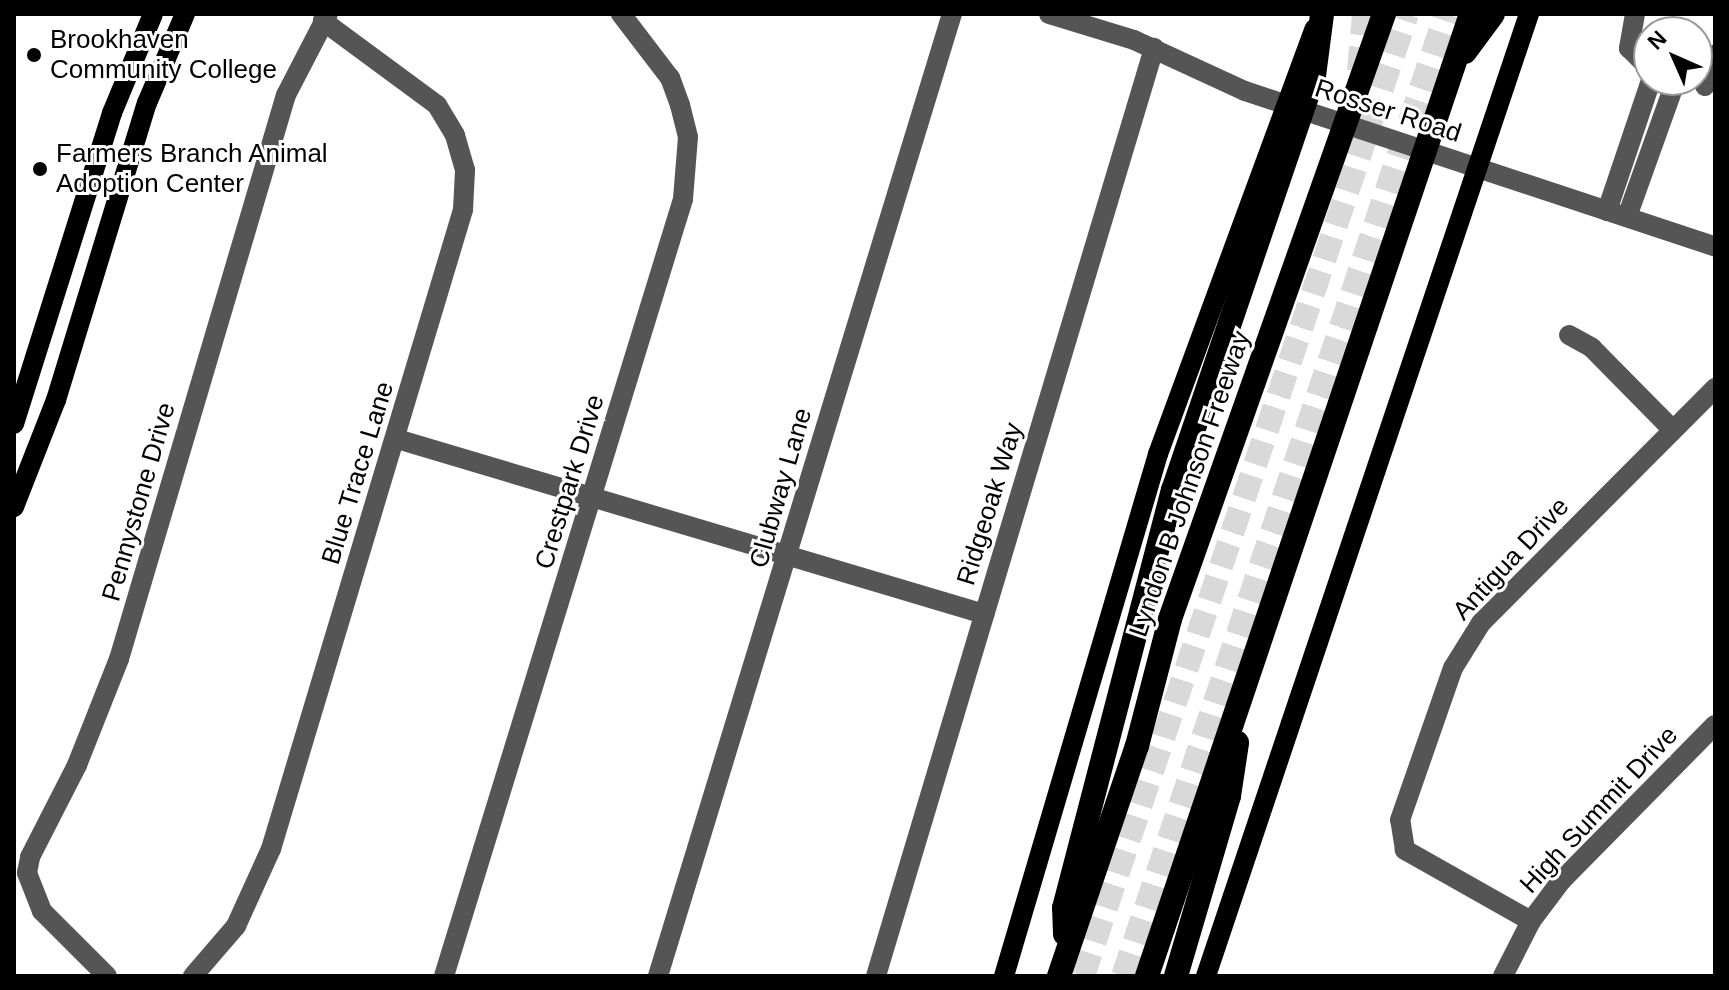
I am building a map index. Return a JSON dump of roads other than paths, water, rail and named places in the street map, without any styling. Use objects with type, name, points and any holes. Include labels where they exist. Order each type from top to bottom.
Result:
[{"type":"highway","points":[[1062,966],[1064,908],[1150,574],[1228,320],[1314,76],[1321,14]]},
{"type":"highway","name":"Lyndon B Johnson Freeway","points":[[1062,966],[1137,746],[1170,619],[1384,14]]},
{"type":"highway","points":[[1147,976],[1471,14]]},
{"type":"highway","points":[[1453,67],[1493,14]]},
{"type":"highway","points":[[1176,976],[1229,796],[1249,673]]},
{"type":"main road","points":[[14,424],[112,113],[153,14]]},
{"type":"main road","points":[[14,507],[56,400],[147,103],[185,14]]},
{"type":"main road","name":"Lyndon B Johnson Freeway","points":[[1004,976],[1158,454],[1321,14]]},
{"type":"main road","points":[[1206,976],[1529,14]]},
{"type":"main road","points":[[65,266],[92,276]]},
{"type":"street","name":"Crestpark Drive","points":[[444,976],[683,199],[688,137],[670,78],[621,14]]},
{"type":"street","name":"Clubway Lane","points":[[658,976],[952,14]]},
{"type":"street","name":"Rosser Road","points":[[1049,14],[1154,48],[1262,97],[1715,246]]},
{"type":"street","name":"Blue Trace Lane","points":[[193,976],[236,926],[256,892],[397,439],[463,210],[465,170],[437,105],[326,18]]},
{"type":"street","name":"Pennystone Drive","points":[[107,976],[42,911],[27,873],[30,857],[77,765],[119,659],[286,95],[326,18]]},
{"type":"street","points":[[1633,25],[1629,48],[1633,52]]},
{"type":"street","name":"Ridgeoak Way","points":[[876,976],[1154,48]]},
{"type":"street","points":[[1617,214],[1647,96]]},
{"type":"street","points":[[1617,214],[1669,96]]},
{"type":"street","points":[[1569,335],[1592,348],[1673,430]]},
{"type":"street","name":"Antigua Drive","points":[[1531,921],[1405,850],[1400,820],[1453,668],[1481,623],[1715,388]]},
{"type":"street","points":[[397,439],[984,614]]},
{"type":"street","name":"High Summit Drive","points":[[1503,976],[1531,921],[1595,844],[1715,725]]},
{"type":"tunnel","points":[[1359,71],[1364,14]]},
{"type":"tunnel","points":[[1083,976],[1407,14]]},
{"type":"tunnel","points":[[1123,976],[1446,14]]},
{"type":"place","name":"Brookhaven Community College","points":[[34,55]]},
{"type":"place","name":"Farmers Branch Animal Adoption Center","points":[[40,169]]}]
